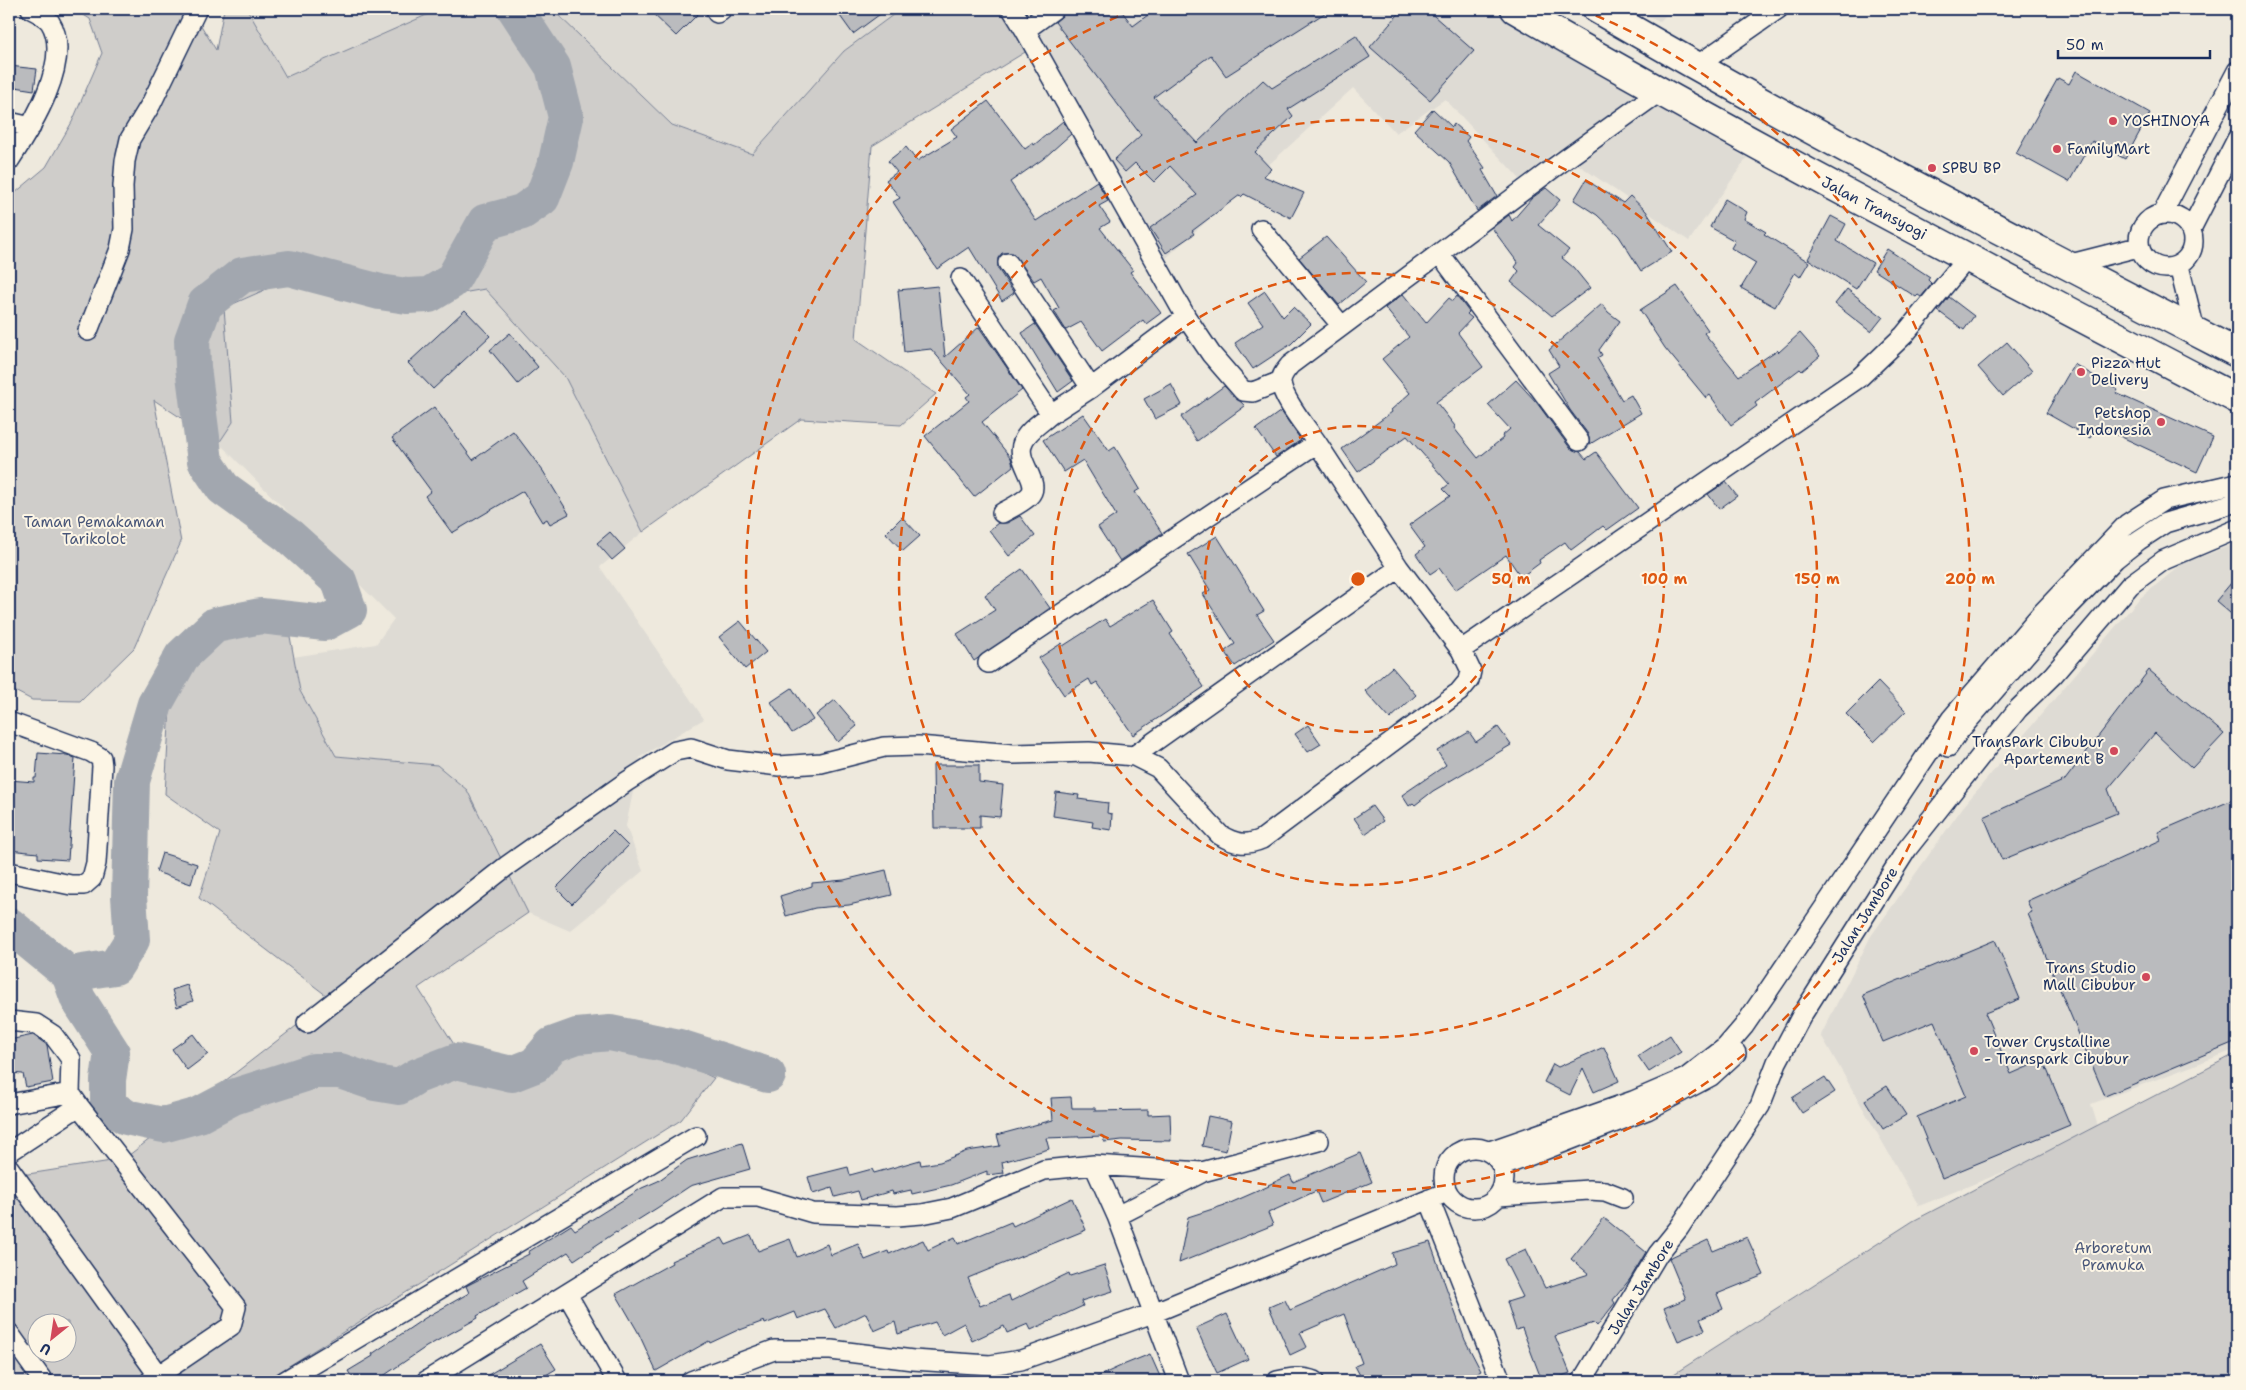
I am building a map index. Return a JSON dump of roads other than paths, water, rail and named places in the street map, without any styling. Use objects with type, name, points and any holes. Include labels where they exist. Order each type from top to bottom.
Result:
[{"type":"highway","name":"Jalan Transyogi","points":[[1515,9],[1659,92],[1967,258],[2237,399]]},
{"type":"highway","points":[[1596,9],[1696,67],[2067,265],[2237,353]]},
{"type":"street","points":[[9,161],[31,127],[55,71],[57,39],[49,21],[31,9]]},
{"type":"street","points":[[88,331],[120,249],[124,229],[123,186],[125,161],[130,139],[154,97],[197,9]]},
{"type":"street","points":[[1012,9],[1186,317],[1211,354],[1243,391],[1253,392],[1281,381]]},
{"type":"street","points":[[1025,30],[1054,9]]},
{"type":"street","points":[[1696,67],[1778,9]]},
{"type":"street","points":[[2162,214],[2237,71]]},
{"type":"street","points":[[308,1023],[508,866],[626,782],[675,751],[691,748],[728,760],[779,766],[821,763],[884,747],[918,746],[1013,754],[1089,752],[1134,756],[1158,768],[1220,835],[1230,842],[1252,844],[1262,839],[1459,692],[1471,676],[1469,665],[1461,650],[1399,568],[1287,398],[1281,381],[1285,371],[1341,325],[1659,92]]},
{"type":"street","points":[[9,122],[31,127]]},
{"type":"street","points":[[2191,228],[2237,139]]},
{"type":"street","points":[[2162,214],[2173,214],[2183,220],[2191,228],[2194,243],[2190,257],[2179,266],[2162,270],[2147,262],[2138,247],[2139,232],[2148,220],[2162,214]]},
{"type":"street","points":[[1261,229],[1341,325]]},
{"type":"street","points":[[2067,265],[2138,247]]},
{"type":"street","points":[[1440,254],[1579,441]]},
{"type":"street","points":[[1461,650],[1860,377],[1904,335],[1967,258]]},
{"type":"street","points":[[1008,263],[1091,388]]},
{"type":"street","points":[[2179,266],[2195,331]]},
{"type":"street","points":[[961,279],[1051,414]]},
{"type":"street","points":[[1002,514],[1029,496],[1034,486],[1020,456],[1025,437],[1051,414],[1091,388],[1186,317]]},
{"type":"street","points":[[988,663],[1317,443]]},
{"type":"street","points":[[1501,1381],[1438,1195],[1444,1172],[1453,1155],[1471,1146],[1490,1151],[1633,1101],[1686,1078],[1726,1047],[1744,1026],[1951,720],[2042,614],[2127,524],[2164,500],[2237,482]]},
{"type":"street","points":[[2164,500],[2165,524]]},
{"type":"street","points":[[1503,1166],[1648,1110],[1711,1076],[1734,1056],[1776,1003],[1959,730],[2054,622],[2115,559],[2139,540],[2165,524],[2237,502]]},
{"type":"street","points":[[2127,524],[2139,540]]},
{"type":"street","name":"Jalan Jambore","points":[[1582,1381],[1658,1254],[1679,1228],[1760,1106],[1777,1062],[1802,1015],[1907,849],[2018,709],[2053,674],[2130,585],[2150,568],[2169,557],[2237,529]]},
{"type":"street","points":[[1134,756],[1399,568]]},
{"type":"street","points":[[9,722],[91,752],[101,758],[102,766],[96,863],[92,878],[84,885],[71,885],[9,872]]},
{"type":"street","points":[[9,1020],[36,1024],[53,1035],[71,1059],[74,1100],[236,1307],[231,1326],[154,1378],[9,1168]]},
{"type":"street","points":[[9,1104],[74,1100]]},
{"type":"street","points":[[9,1152],[74,1100]]},
{"type":"street","points":[[285,1381],[696,1136]]},
{"type":"street","points":[[1117,1216],[1202,1172],[1319,1141]]},
{"type":"street","points":[[692,1381],[774,1350],[831,1350],[913,1360],[990,1365],[1021,1360],[1153,1313],[1438,1195],[1472,1208],[1488,1206],[1499,1196],[1505,1181],[1503,1166],[1490,1151]]},
{"type":"street","points":[[426,1381],[722,1197],[758,1197],[814,1213],[897,1216],[922,1214],[952,1208],[1044,1170],[1065,1166],[1094,1165],[1202,1172]]},
{"type":"street","points":[[1094,1165],[1117,1216],[1179,1381]]},
{"type":"street","points":[[1499,1196],[1589,1190],[1606,1192],[1623,1198]]},
{"type":"street","points":[[567,1294],[617,1381]]},
{"type":"street","points":[[9,1332],[43,1381]]},
{"type":"street","points":[[1277,1381],[1291,1378],[1308,1378],[1314,1381]]},
{"type":"waterway","points":[[69,974],[115,967],[132,940],[129,896],[132,781],[155,704],[182,656],[215,625],[261,616],[325,623],[349,610],[339,581],[289,536],[223,488],[205,461],[193,367],[192,340],[205,304],[242,275],[289,268],[380,292],[407,296],[429,295],[452,281],[485,222],[522,212],[542,198],[556,162],[566,117],[553,67],[515,9]]},
{"type":"waterway","points":[[9,925],[69,974],[78,999],[112,1052],[108,1080],[108,1105],[126,1117],[163,1125],[199,1115],[233,1097],[314,1071],[340,1071],[375,1083],[399,1087],[417,1076],[456,1061],[512,1074],[535,1065],[552,1045],[577,1036],[610,1033],[679,1047],[768,1075]]},
{"type":"place","name":"YOSHINOYA","points":[[2113,121]]},
{"type":"place","name":"FamilyMart","points":[[2057,149]]},
{"type":"place","name":"SPBU BP","points":[[1932,168]]},
{"type":"place","name":"Pizza Hut Delivery","points":[[2081,372]]},
{"type":"place","name":"Petshop Indonesia","points":[[2161,422]]},
{"type":"place","name":"TransPark Cibubur Apartement B","points":[[2114,751]]},
{"type":"place","name":"Trans Studio Mall Cibubur","points":[[2146,977]]},
{"type":"place","name":"Tower Crystalline - Transpark Cibubur","points":[[1974,1051]]},
{"type":"park label","name":"Taman Pemakaman Tarikolot","points":[[94,530]]},
{"type":"park label","name":"Arboretum Pramuka","points":[[2113,1256]]}]
